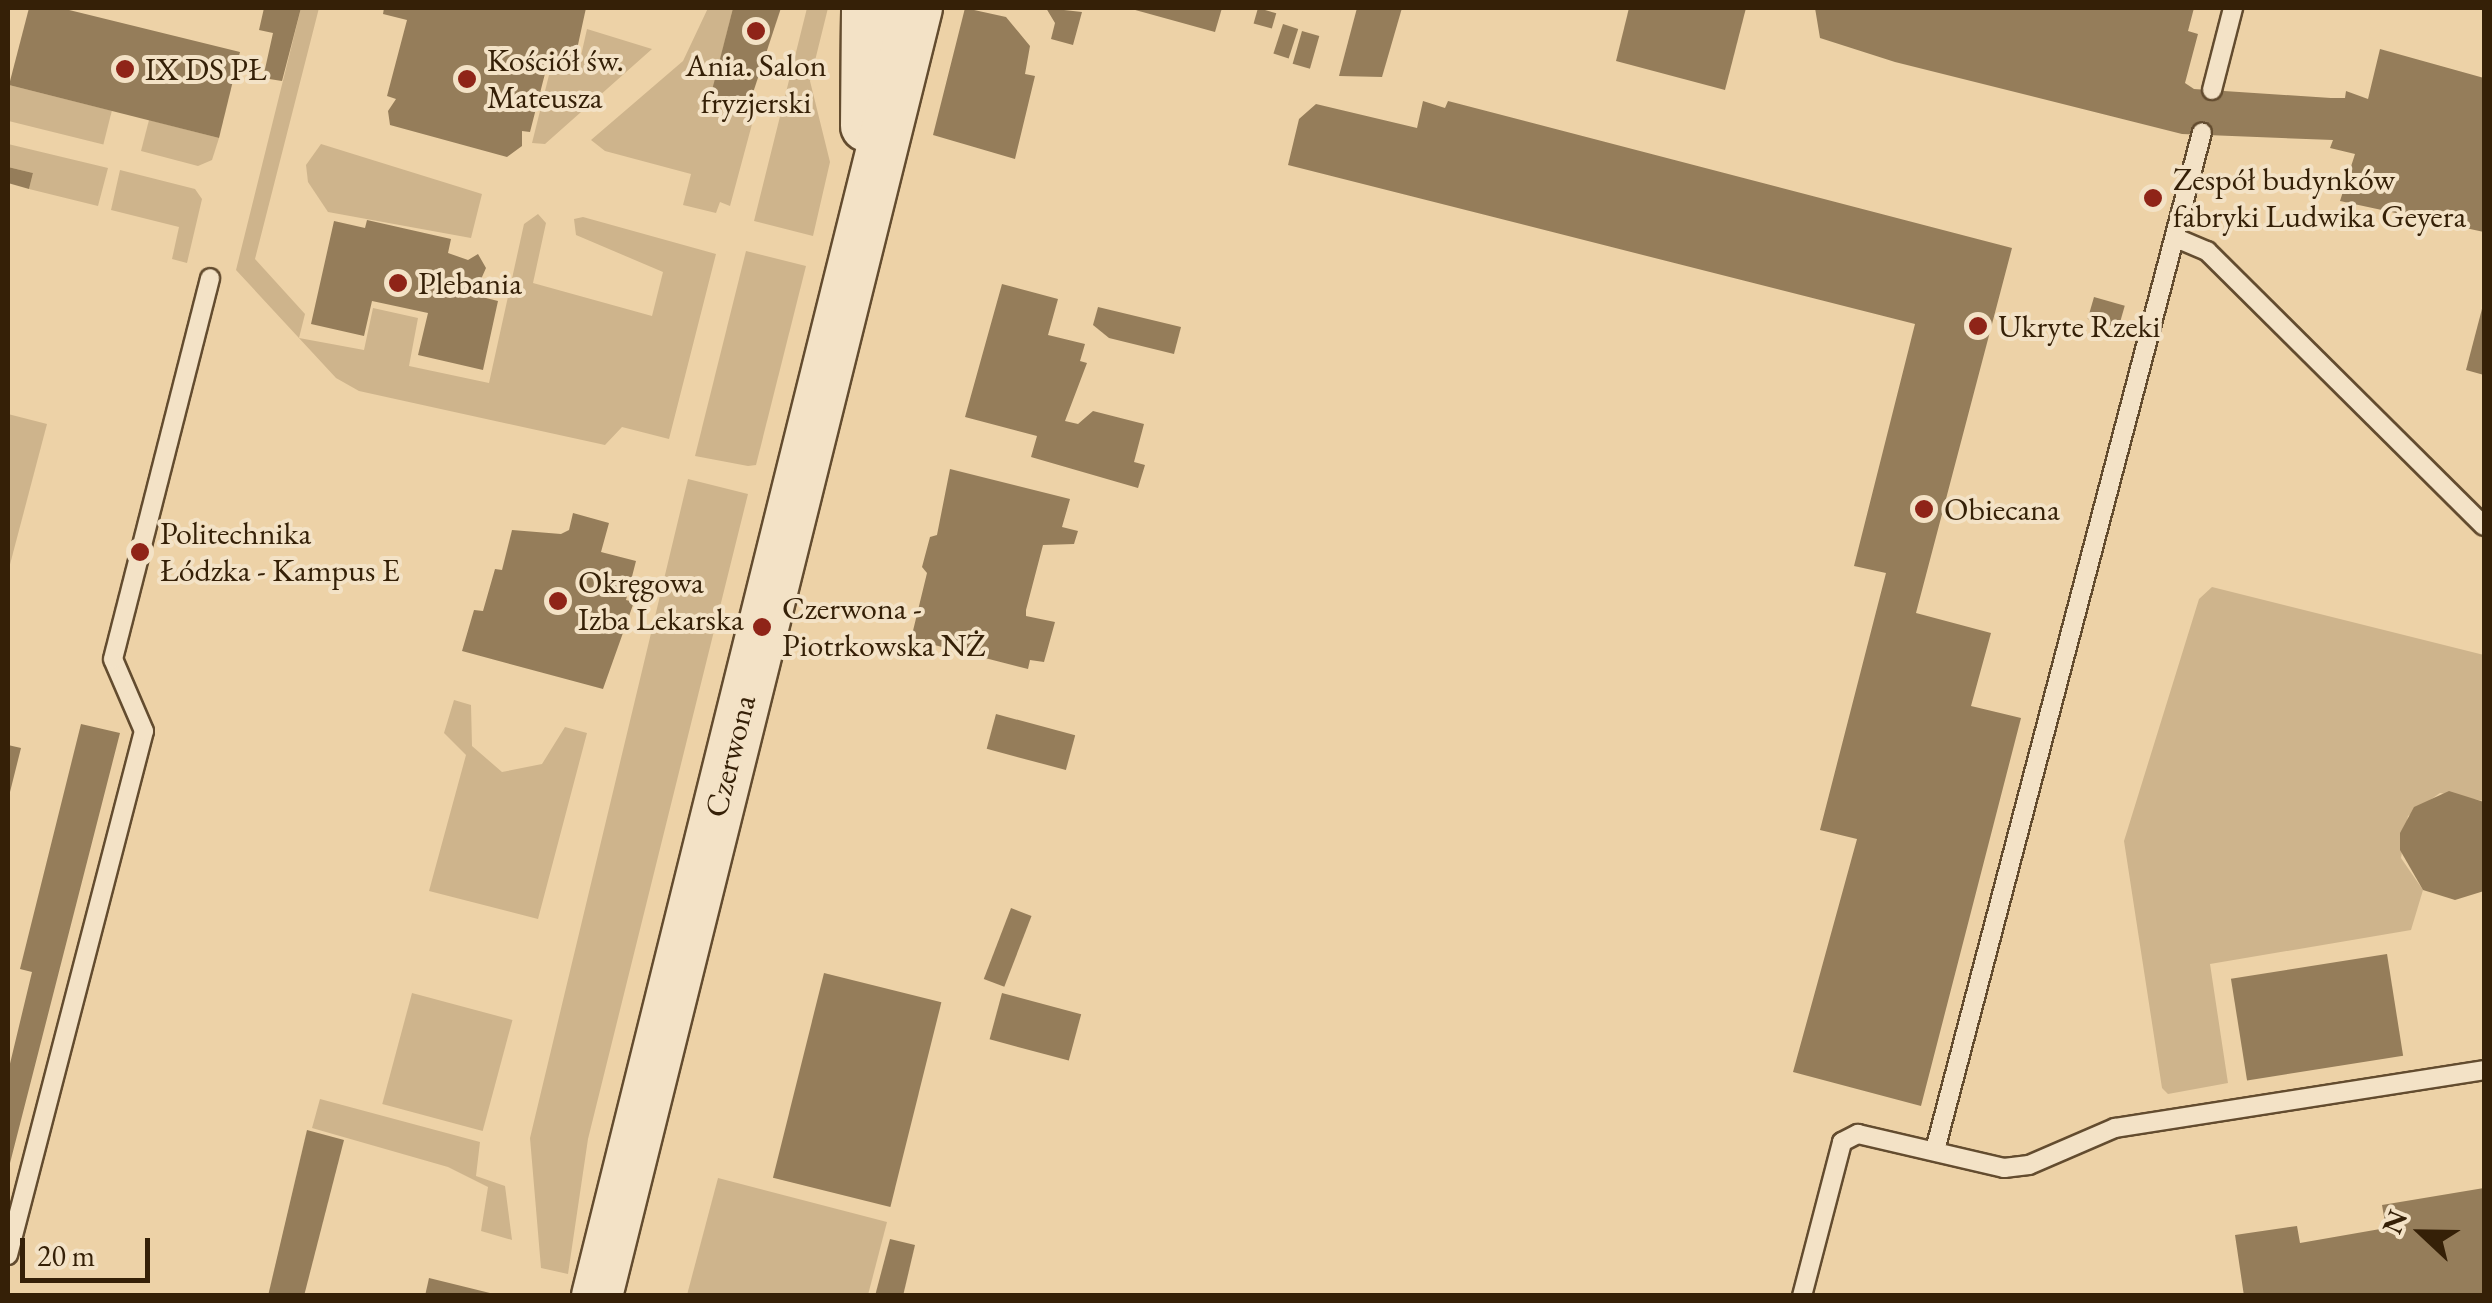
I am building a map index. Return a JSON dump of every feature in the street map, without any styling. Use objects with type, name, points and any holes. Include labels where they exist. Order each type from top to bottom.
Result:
[{"type":"street","name":"Czerwona","points":[[864,216],[868,8]]},
{"type":"street","name":"Czerwona","points":[[598,1296],[917,8]]},
{"type":"lane","points":[[2212,90],[2233,8]]},
{"type":"lane","points":[[1935,1150],[2202,132]]},
{"type":"lane","points":[[2176,238],[2207,251],[2484,526]]},
{"type":"lane","points":[[8,1255],[144,730],[114,659],[210,278]]},
{"type":"lane","points":[[1802,1296],[1842,1142],[1875,1135],[2004,1168],[2029,1165],[2114,1128],[2484,1070]]},
{"type":"shaded area","points":[[301,8],[319,8],[255,259],[305,314],[299,338],[364,350],[373,308],[418,318],[409,366],[489,383],[524,224],[538,214],[546,223],[533,283],[652,316],[663,272],[576,235],[574,219],[583,217],[716,254],[669,439],[622,427],[605,445],[359,391],[336,378],[236,270]]},
{"type":"shaded area","points":[[708,8],[733,8],[710,101],[755,113],[730,206],[720,202],[716,213],[683,205],[691,174],[605,151],[591,140],[683,61]]},
{"type":"shaded area","points":[[807,8],[828,8],[810,81],[830,162],[813,236],[754,221]]},
{"type":"shaded area","points":[[587,29],[652,49],[545,144],[532,143],[552,63],[578,69]]},
{"type":"shaded area","points":[[9,85],[112,111],[103,145],[8,121]]},
{"type":"shaded area","points":[[149,120],[219,138],[212,160],[198,166],[141,151]]},
{"type":"shaded area","points":[[8,144],[108,168],[98,206],[29,189],[33,173],[8,167]]},
{"type":"shaded area","points":[[321,144],[482,194],[471,238],[328,212],[308,182],[306,165]]},
{"type":"shaded area","points":[[120,170],[195,189],[202,199],[187,263],[172,259],[179,227],[111,210]]},
{"type":"shaded area","points":[[746,251],[806,266],[756,465],[748,466],[695,456]]},
{"type":"shaded area","points":[[8,414],[47,424],[8,572]]},
{"type":"shaded area","points":[[688,479],[748,494],[588,1139],[568,1274],[541,1268],[530,1138]]},
{"type":"shaded area","points":[[2212,587],[2484,655],[2484,801],[2440,793],[2408,816],[2401,858],[2423,890],[2411,930],[2210,964],[2228,1083],[2168,1094],[2162,1088],[2124,841],[2199,599]]},
{"type":"shaded area","points":[[454,700],[471,705],[472,746],[502,772],[542,764],[565,727],[587,733],[538,919],[429,891],[466,755],[444,733]]},
{"type":"shaded area","points":[[412,993],[512,1020],[483,1131],[382,1104]]},
{"type":"shaded area","points":[[320,1099],[480,1142],[476,1176],[505,1186],[512,1240],[481,1231],[488,1187],[448,1167],[312,1128]]},
{"type":"shaded area","points":[[718,1178],[887,1222],[868,1295],[687,1295]]},
{"type":"building","name":"IX DS PŁ","points":[[29,8],[61,8],[240,52],[219,138],[9,85]]},
{"type":"building","points":[[264,8],[301,8],[282,81],[263,78],[273,33],[259,30]]},
{"type":"building","name":"Kościół św. Mateusza","points":[[384,8],[586,8],[574,63],[549,58],[530,132],[522,131],[522,146],[507,157],[390,125],[388,111],[396,99],[387,96],[407,20],[383,14]]},
{"type":"building","points":[[733,8],[781,8],[747,111],[709,102]]},
{"type":"building","points":[[965,8],[1006,17],[1030,46],[1025,74],[1035,76],[1015,159],[933,135]]},
{"type":"building","points":[[1046,8],[1082,12],[1073,45],[1051,39],[1055,23]]},
{"type":"building","points":[[1128,8],[1222,8],[1215,32]]},
{"type":"building","points":[[1258,8],[1276,13],[1272,29],[1254,23]]},
{"type":"building","points":[[1357,8],[1402,8],[1382,77],[1339,76]]},
{"type":"building","points":[[1629,8],[1746,8],[1725,90],[1616,61]]},
{"type":"building","points":[[1815,8],[2194,8],[2188,31],[2198,34],[2185,83],[2194,89],[2331,98],[2345,98],[2346,91],[2368,99],[2380,49],[2484,78],[2484,232],[2340,201],[2355,154],[2330,148],[2333,140],[2182,134],[1895,62],[1820,38]]},
{"type":"building","points":[[1283,24],[1298,29],[1289,58],[1273,53]]},
{"type":"building","points":[[1302,31],[1319,36],[1310,69],[1293,64]]},
{"type":"building","points":[[1423,101],[1445,108],[1448,101],[2012,248],[1916,613],[1991,633],[1971,706],[2021,718],[1921,1106],[1793,1072],[1857,839],[1820,830],[1886,573],[1854,566],[1915,324],[1288,165],[1299,119],[1316,104],[1417,128]]},
{"type":"building","points":[[8,167],[33,173],[29,189],[8,183]]},
{"type":"building","name":"Plebania","points":[[367,220],[451,239],[448,253],[468,260],[478,254],[486,268],[474,295],[498,301],[483,370],[418,355],[428,313],[372,301],[364,336],[311,324],[334,221],[365,228]]},
{"type":"building","points":[[1002,284],[1058,299],[1048,335],[1085,344],[1080,361],[1087,363],[1065,421],[1078,424],[1093,411],[1144,424],[1134,462],[1145,465],[1138,488],[1031,457],[1037,436],[965,417]]},
{"type":"building","points":[[2094,297],[2125,306],[2118,328],[2088,319]]},
{"type":"building","points":[[2484,305],[2484,375],[2466,370]]},
{"type":"building","points":[[1098,307],[1181,327],[1174,354],[1109,338],[1093,325]]},
{"type":"building","points":[[950,469],[1070,499],[1062,527],[1078,531],[1074,544],[1043,545],[1026,610],[1026,616],[1055,622],[1044,662],[1030,660],[1028,669],[911,639],[927,573],[922,567],[930,537],[937,535]]},
{"type":"building","name":"Okręgowa Izba Lekarska","points":[[573,513],[609,523],[601,552],[636,561],[626,600],[634,602],[603,689],[462,651],[474,610],[483,611],[495,569],[502,570],[512,530],[561,534],[569,530]]},
{"type":"building","points":[[996,714],[1075,735],[1066,770],[987,749]]},
{"type":"building","points":[[81,724],[120,733],[8,1171],[8,1072],[32,972],[20,969]]},
{"type":"building","points":[[8,745],[21,748],[9,796],[8,796]]},
{"type":"building","points":[[2449,791],[2484,802],[2484,891],[2455,900],[2423,890],[2400,850],[2400,833],[2414,807]]},
{"type":"building","points":[[1011,908],[1032,916],[1004,987],[984,979]]},
{"type":"building","points":[[2387,954],[2403,1056],[2247,1080],[2231,979]]},
{"type":"building","points":[[824,973],[941,1002],[890,1207],[773,1178]]},
{"type":"building","points":[[1002,993],[1081,1014],[1069,1061],[990,1039]]},
{"type":"building","points":[[307,1130],[344,1140],[304,1296],[268,1296]]},
{"type":"building","points":[[2484,1188],[2484,1296],[2244,1296],[2235,1235],[2297,1226],[2300,1243],[2386,1228],[2382,1205]]},
{"type":"building","points":[[890,1239],[915,1245],[903,1296],[875,1296]]},
{"type":"building","points":[[429,1278],[494,1294],[494,1296],[425,1296]]},
{"type":"place","name":"Ania. Salon fryzjerski","points":[[756,31]]},
{"type":"place","name":"IX DS PŁ","points":[[125,69]]},
{"type":"place","name":"Kościół św. Mateusza","points":[[467,79]]},
{"type":"place","name":"Zespół budynków fabryki Ludwika Geyera","points":[[2153,198]]},
{"type":"place","name":"Plebania","points":[[398,283]]},
{"type":"place","name":"Ukryte Rzeki","points":[[1978,326]]},
{"type":"place","name":"Obiecana","points":[[1924,509]]},
{"type":"place","name":"Politechnika Łódzka - Kampus E","points":[[140,552]]},
{"type":"place","name":"Okręgowa Izba Lekarska","points":[[558,601]]},
{"type":"place","name":"Czerwona - Piotrkowska NŻ","points":[[762,627]]}]
